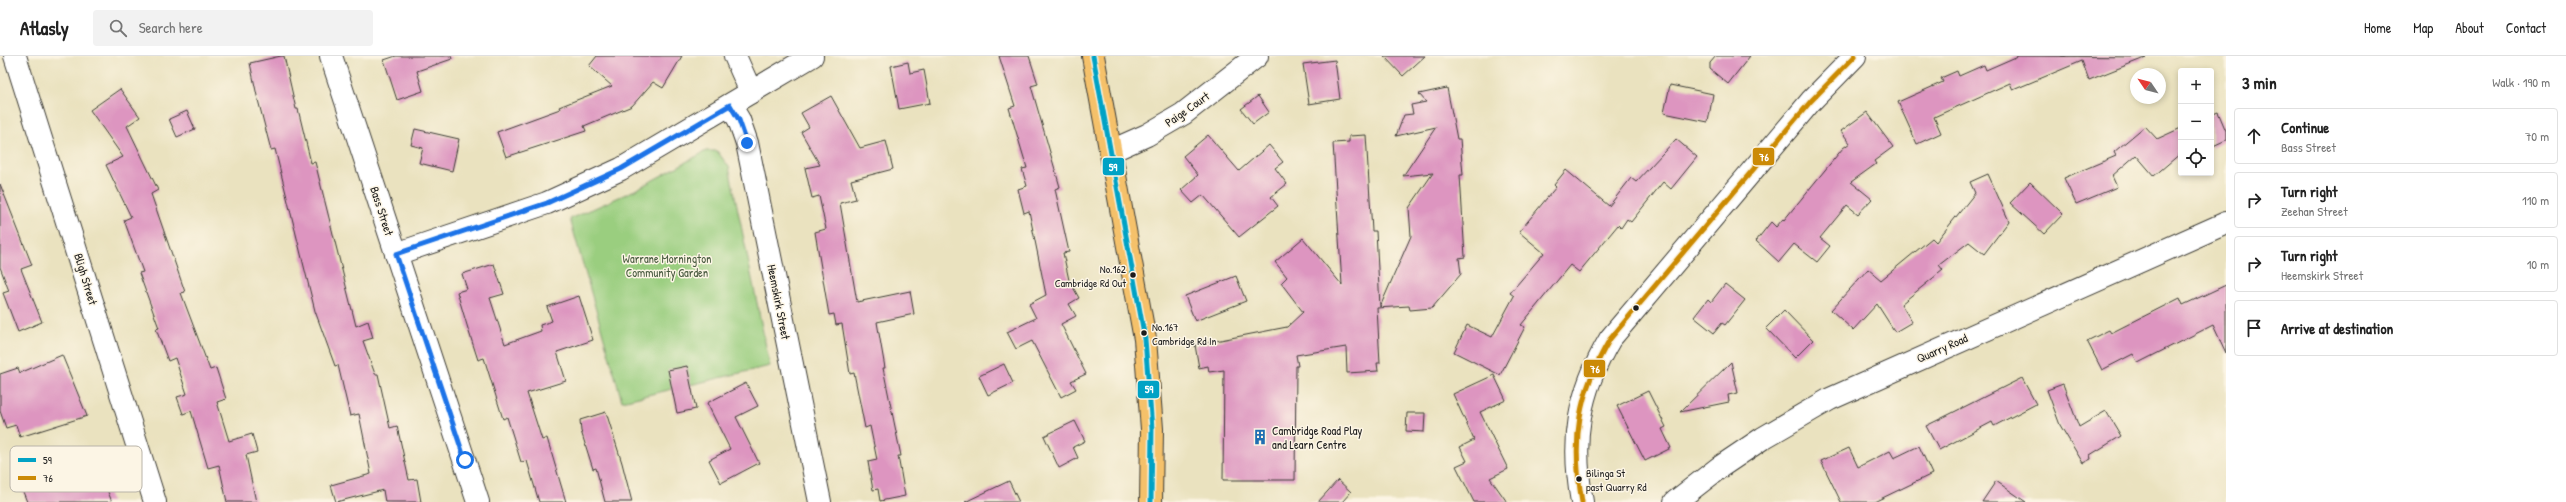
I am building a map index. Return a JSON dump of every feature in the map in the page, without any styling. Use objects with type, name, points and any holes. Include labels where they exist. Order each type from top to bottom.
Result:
[{"type":"main road","points":[[1093,56],[1145,339],[1152,429],[1151,502]]},
{"type":"street","name":"Bligh Street","points":[[16,56],[138,446]]},
{"type":"street","name":"Bass Street","points":[[331,56],[478,502]]},
{"type":"street","points":[[735,56],[751,92]]},
{"type":"street","points":[[396,254],[560,197],[621,169],[812,56]]},
{"type":"street","name":"Paige Court","points":[[1111,151],[1147,135],[1183,114],[1257,56]]},
{"type":"street","points":[[1582,502],[1576,452],[1581,408],[1587,383],[1610,339],[1811,101],[1855,56]]},
{"type":"street","name":"Heemskirk Street","points":[[730,105],[739,120],[747,143],[820,502]]},
{"type":"street","name":"Quarry Road","points":[[1675,502],[1720,466],[1763,438],[1830,400],[2226,223]]},
{"type":"street","name":"Bligh Street","points":[[142,460],[155,502]]},
{"type":"green space","name":"Warrane Mornington Community Garden","points":[[706,151],[717,151],[729,167],[770,366],[622,401],[570,219],[635,190]]},
{"type":"building","points":[[284,56],[296,109],[298,109],[311,163],[315,162],[356,326],[368,321],[373,338],[363,341],[375,374],[378,374],[390,428],[397,426],[409,480],[417,479],[421,502],[385,502],[383,490],[336,502],[331,485],[371,474],[359,414],[350,416],[338,365],[335,366],[315,311],[275,149],[271,150],[257,96],[250,63]]},
{"type":"building","points":[[396,56],[451,56],[452,59],[417,71],[423,91],[397,100],[384,60]]},
{"type":"building","points":[[597,56],[682,56],[663,88],[653,82],[632,106],[584,126],[586,131],[506,157],[497,132],[560,109],[559,107],[612,86],[589,66]]},
{"type":"building","points":[[999,56],[1029,56],[1038,84],[1031,86],[1060,187],[1055,189],[1069,252],[1063,253],[1069,280],[1079,298],[1069,304],[1076,316],[1061,324],[1086,374],[1071,381],[1076,389],[1061,397],[1032,341],[1016,349],[1007,332],[1036,318],[1029,304],[1046,295],[1029,211],[1024,213],[1018,189],[1027,186],[1022,169],[1027,168],[1009,108],[1015,106]]},
{"type":"building","points":[[1384,56],[1425,56],[1403,76]]},
{"type":"building","points":[[1716,56],[1750,56],[1728,84],[1710,69],[1710,63]]},
{"type":"building","points":[[2018,56],[2147,57],[2089,80],[2082,61],[2013,90],[2010,83],[1934,117],[1941,133],[1917,144],[1898,102],[1943,82],[1941,78],[1957,71],[1959,76],[1984,65],[1986,70]]},
{"type":"building","points":[[1335,60],[1340,99],[1309,104],[1303,64]]},
{"type":"building","points":[[908,62],[910,73],[924,70],[930,103],[899,109],[891,66]]},
{"type":"building","points":[[1670,85],[1713,94],[1708,122],[1664,113]]},
{"type":"building","points":[[1447,88],[1457,139],[1460,139],[1463,175],[1460,175],[1465,257],[1459,258],[1461,274],[1432,308],[1410,310],[1409,306],[1377,308],[1380,363],[1377,363],[1378,371],[1347,373],[1346,347],[1296,355],[1298,366],[1296,366],[1295,480],[1223,480],[1224,370],[1209,372],[1208,366],[1199,368],[1195,345],[1287,327],[1303,312],[1281,283],[1287,277],[1275,262],[1303,238],[1342,285],[1333,143],[1349,142],[1349,136],[1366,135],[1372,231],[1376,231],[1380,307],[1411,236],[1409,208],[1433,173],[1403,176],[1436,127],[1396,136],[1404,115],[1413,114],[1411,105],[1426,102],[1419,94]]},
{"type":"building","points":[[120,89],[140,117],[127,126],[158,190],[151,194],[185,292],[181,293],[210,370],[216,368],[226,399],[217,402],[229,441],[252,434],[257,452],[246,455],[256,502],[227,502],[219,465],[208,468],[191,411],[183,414],[177,397],[187,394],[175,358],[168,361],[156,329],[159,328],[139,273],[143,272],[124,220],[131,217],[106,165],[123,157],[90,110]]},
{"type":"building","points":[[831,96],[860,148],[886,141],[893,169],[851,180],[856,199],[840,203],[857,302],[910,291],[914,314],[877,322],[885,368],[883,368],[901,456],[898,456],[905,496],[880,501],[878,489],[873,490],[868,462],[877,460],[870,426],[865,428],[854,373],[850,374],[842,324],[836,325],[834,314],[829,315],[815,232],[826,229],[819,196],[812,198],[805,168],[820,165],[801,132],[809,127],[801,113]]},
{"type":"building","points":[[1258,96],[1269,112],[1253,124],[1241,109]]},
{"type":"building","points":[[187,111],[195,129],[177,137],[169,119]]},
{"type":"building","points":[[1867,112],[1893,147],[1874,161],[1876,164],[1851,182],[1872,199],[1858,214],[1847,205],[1820,238],[1830,246],[1817,262],[1794,244],[1779,262],[1756,241],[1771,222],[1776,227],[1783,219],[1784,220],[1843,148],[1850,143],[1841,131]]},
{"type":"building","points":[[2218,112],[2226,131],[2226,140],[2214,146],[2214,140],[2214,114]]},
{"type":"building","points":[[2145,126],[2157,139],[2178,129],[2178,156],[2154,176],[2136,155],[2112,176],[2117,187],[2076,204],[2064,178],[2116,156],[2114,152]]},
{"type":"building","points":[[415,129],[459,139],[452,171],[419,163],[423,148],[411,145]]},
{"type":"building","points":[[1208,135],[1239,171],[1269,145],[1283,162],[1275,168],[1287,184],[1271,197],[1278,206],[1239,237],[1203,195],[1193,203],[1181,190],[1198,175],[1183,156]]},
{"type":"building","points":[[1676,139],[1697,157],[1671,189],[1663,182],[1631,222],[1627,219],[1621,228],[1618,225],[1579,272],[1570,265],[1521,325],[1525,327],[1500,375],[1454,352],[1467,325],[1492,337],[1514,296],[1510,293],[1544,253],[1519,232],[1556,187],[1554,185],[1566,170],[1609,206],[1631,178],[1636,182]]},
{"type":"building","points":[[1988,174],[2009,221],[1984,254],[1969,242],[1939,265],[1943,270],[1901,304],[1912,322],[1895,332],[1877,304],[1853,330],[1831,310],[1868,269],[1881,280],[1932,238],[1936,242],[1975,193],[1970,182]]},
{"type":"building","points":[[2030,182],[2063,214],[2044,234],[2010,203]]},
{"type":"building","points":[[0,184],[32,265],[21,269],[42,322],[18,332],[3,293],[9,291],[0,267]]},
{"type":"building","points":[[494,264],[504,294],[490,298],[505,344],[541,331],[540,325],[552,321],[547,307],[579,296],[593,340],[557,352],[566,381],[527,393],[542,440],[547,438],[566,502],[539,502],[527,461],[521,462],[507,417],[503,419],[484,358],[478,360],[469,332],[457,292],[467,289],[462,274]]},
{"type":"building","points":[[1236,276],[1246,301],[1195,321],[1185,296]]},
{"type":"building","points":[[1725,284],[1745,300],[1725,325],[1722,323],[1714,333],[1694,317],[1708,299],[1711,302]]},
{"type":"building","points":[[2226,285],[2226,353],[2213,325],[2138,363],[2133,354],[2102,370],[2087,341],[2109,330],[2111,333],[2180,298],[2183,305]]},
{"type":"building","points":[[1784,310],[1813,340],[1795,358],[1766,328]]},
{"type":"building","points":[[62,355],[87,416],[20,437],[16,425],[6,428],[0,411],[0,374],[18,368],[20,373]]},
{"type":"building","points":[[1731,362],[1738,393],[1728,395],[1729,402],[1680,412]]},
{"type":"building","points":[[1004,364],[1013,383],[988,395],[979,376]]},
{"type":"building","points":[[687,366],[696,409],[677,413],[668,370]]},
{"type":"building","points":[[1494,375],[1506,400],[1480,412],[1508,469],[1490,478],[1507,502],[1474,502],[1456,466],[1467,461],[1460,447],[1474,440],[1453,394]]},
{"type":"building","points":[[2022,378],[2036,404],[1994,426],[1992,422],[1939,450],[1926,426]]},
{"type":"building","points":[[746,383],[758,406],[736,417],[759,463],[721,483],[709,460],[730,449],[707,403]]},
{"type":"building","points":[[2063,384],[2079,427],[2106,411],[2121,436],[2090,455],[2091,459],[2083,463],[2060,425],[2047,390]]},
{"type":"building","points":[[1648,391],[1666,427],[1662,429],[1671,448],[1645,461],[1617,406]]},
{"type":"building","points":[[606,412],[622,463],[632,502],[605,502],[596,468],[593,469],[581,431],[580,420]]},
{"type":"building","points":[[1407,413],[1425,413],[1424,432],[1406,431]]},
{"type":"building","points":[[1075,421],[1085,441],[1073,447],[1078,458],[1059,468],[1044,436]]},
{"type":"building","points":[[1919,446],[1932,474],[1874,502],[1841,502],[1821,461],[1849,448],[1858,467],[1890,451],[1894,458]]},
{"type":"building","points":[[1338,480],[1351,492],[1342,502],[1318,502]]},
{"type":"building","points":[[1009,481],[1019,502],[965,502]]},
{"type":"building","points":[[1996,481],[2026,502],[1982,502]]},
{"type":"building","points":[[23,492],[108,492],[112,502],[27,502]]},
{"type":"transit line","name":"59","points":[[1093,56],[1145,339],[1152,429],[1151,502]]},
{"type":"transit line","name":"76","points":[[1582,502],[1577,458],[1580,418],[1584,398],[1591,379],[1599,359],[1610,339],[1811,101],[1855,56]]},
{"type":"place","name":"No.162 Cambridge Rd Out","points":[[1133,275]]},
{"type":"place","name":"No.167 Cambridge Rd In","points":[[1144,333]]},
{"type":"place","name":"Cambridge Road Play and Learn Centre","points":[[1260,437]]},
{"type":"place","name":"Bilinga St past Quarry Rd","points":[[1579,479]]},
{"type":"route","points":[[465,460],[396,254],[547,203],[621,169],[730,105],[739,120],[747,143]]}]
